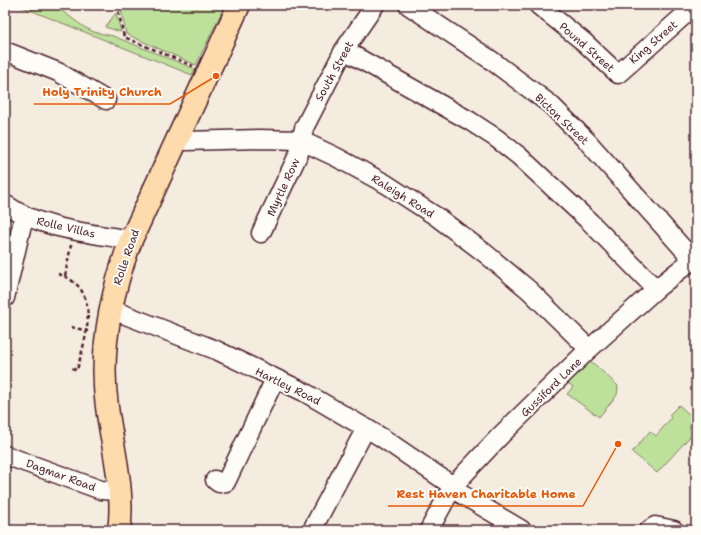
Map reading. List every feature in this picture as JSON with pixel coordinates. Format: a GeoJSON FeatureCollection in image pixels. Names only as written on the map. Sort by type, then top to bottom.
{"type":"FeatureCollection","features":[{"type":"Feature","properties":{"kind":"main road","name":"Rolle Road"},"geometry":{"type":"LineString","coordinates":[[120,529],[118,491],[106,398],[106,337],[110,309],[118,274],[131,240],[176,140],[240,5]]}},
{"type":"Feature","properties":{"kind":"street","name":"South Street"},"geometry":{"type":"LineString","coordinates":[[300,140],[304,128],[344,50],[375,5]]}},
{"type":"Feature","properties":{"kind":"street","name":"Bicton Street"},"geometry":{"type":"LineString","coordinates":[[408,5],[491,60],[551,106],[587,141],[694,262]]}},
{"type":"Feature","properties":{"kind":"street","name":"Pound Street"},"geometry":{"type":"LineString","coordinates":[[538,5],[584,42],[618,74]]}},
{"type":"Feature","properties":{"kind":"street","name":"King Street"},"geometry":{"type":"LineString","coordinates":[[618,74],[690,13]]}},
{"type":"Feature","properties":{"kind":"street"},"geometry":{"type":"LineString","coordinates":[[344,50],[470,122],[520,156],[590,222],[656,289]]}},
{"type":"Feature","properties":{"kind":"street"},"geometry":{"type":"LineString","coordinates":[[5,51],[58,72],[106,100]]}},
{"type":"Feature","properties":{"kind":"street","name":"Raleigh Road"},"geometry":{"type":"LineString","coordinates":[[176,140],[185,142],[259,139],[300,140],[386,184],[437,217],[486,254],[528,290],[590,349]]}},
{"type":"Feature","properties":{"kind":"street","name":"Myrtle Row"},"geometry":{"type":"LineString","coordinates":[[262,233],[299,153],[300,140]]}},
{"type":"Feature","properties":{"kind":"street","name":"Rolle Villas"},"geometry":{"type":"LineString","coordinates":[[5,204],[24,216],[74,230],[131,240]]}},
{"type":"Feature","properties":{"kind":"street"},"geometry":{"type":"LineString","coordinates":[[5,298],[24,216]]}},
{"type":"Feature","properties":{"kind":"street","name":"Gussiford Lane"},"geometry":{"type":"LineString","coordinates":[[429,530],[452,487],[500,436],[590,349],[656,289],[694,262]]}},
{"type":"Feature","properties":{"kind":"street","name":"Hartley Road"},"geometry":{"type":"LineString","coordinates":[[110,309],[216,350],[304,392],[366,428],[452,487],[522,530]]}},
{"type":"Feature","properties":{"kind":"street"},"geometry":{"type":"LineString","coordinates":[[215,480],[219,483],[226,482],[275,379]]}},
{"type":"Feature","properties":{"kind":"street"},"geometry":{"type":"LineString","coordinates":[[314,526],[366,428]]}},
{"type":"Feature","properties":{"kind":"street","name":"Dagmar Road"},"geometry":{"type":"LineString","coordinates":[[5,455],[102,490],[118,491]]}},
{"type":"Feature","properties":{"kind":"street"},"geometry":{"type":"LineString","coordinates":[[648,530],[655,526],[674,530]]}},
{"type":"Feature","properties":{"kind":"path"},"geometry":{"type":"LineString","coordinates":[[117,5],[124,37],[208,73]]}},
{"type":"Feature","properties":{"kind":"path"},"geometry":{"type":"LineString","coordinates":[[65,276],[74,230]]}},
{"type":"Feature","properties":{"kind":"path"},"geometry":{"type":"LineString","coordinates":[[58,274],[65,276],[83,293],[88,304],[87,331],[84,344],[77,370],[72,368]]}},
{"type":"Feature","properties":{"kind":"green space"},"geometry":{"type":"Polygon","coordinates":[[[17,5],[54,5],[84,27],[94,32],[113,36],[195,69],[192,75],[17,5]]]}},
{"type":"Feature","properties":{"kind":"green space"},"geometry":{"type":"Polygon","coordinates":[[[120,5],[225,5],[196,65],[126,34],[120,5]]]}},
{"type":"Feature","properties":{"kind":"green space"},"geometry":{"type":"Polygon","coordinates":[[[116,13],[121,32],[105,27],[116,13]]]}},
{"type":"Feature","properties":{"kind":"green space"},"geometry":{"type":"Polygon","coordinates":[[[589,362],[593,363],[618,386],[617,395],[599,417],[567,394],[573,387],[568,383],[589,362]]]}},
{"type":"Feature","properties":{"kind":"green space"},"geometry":{"type":"Polygon","coordinates":[[[679,405],[695,420],[689,427],[695,431],[657,473],[632,452],[650,431],[656,436],[671,418],[669,415],[679,405]]]}},
{"type":"Feature","properties":{"kind":"place","name":"Holy Trinity Church"},"geometry":{"type":"Point","coordinates":[216,76]}},
{"type":"Feature","properties":{"kind":"place","name":"Rest Haven Charitable Home"},"geometry":{"type":"Point","coordinates":[618,444]}}]}
